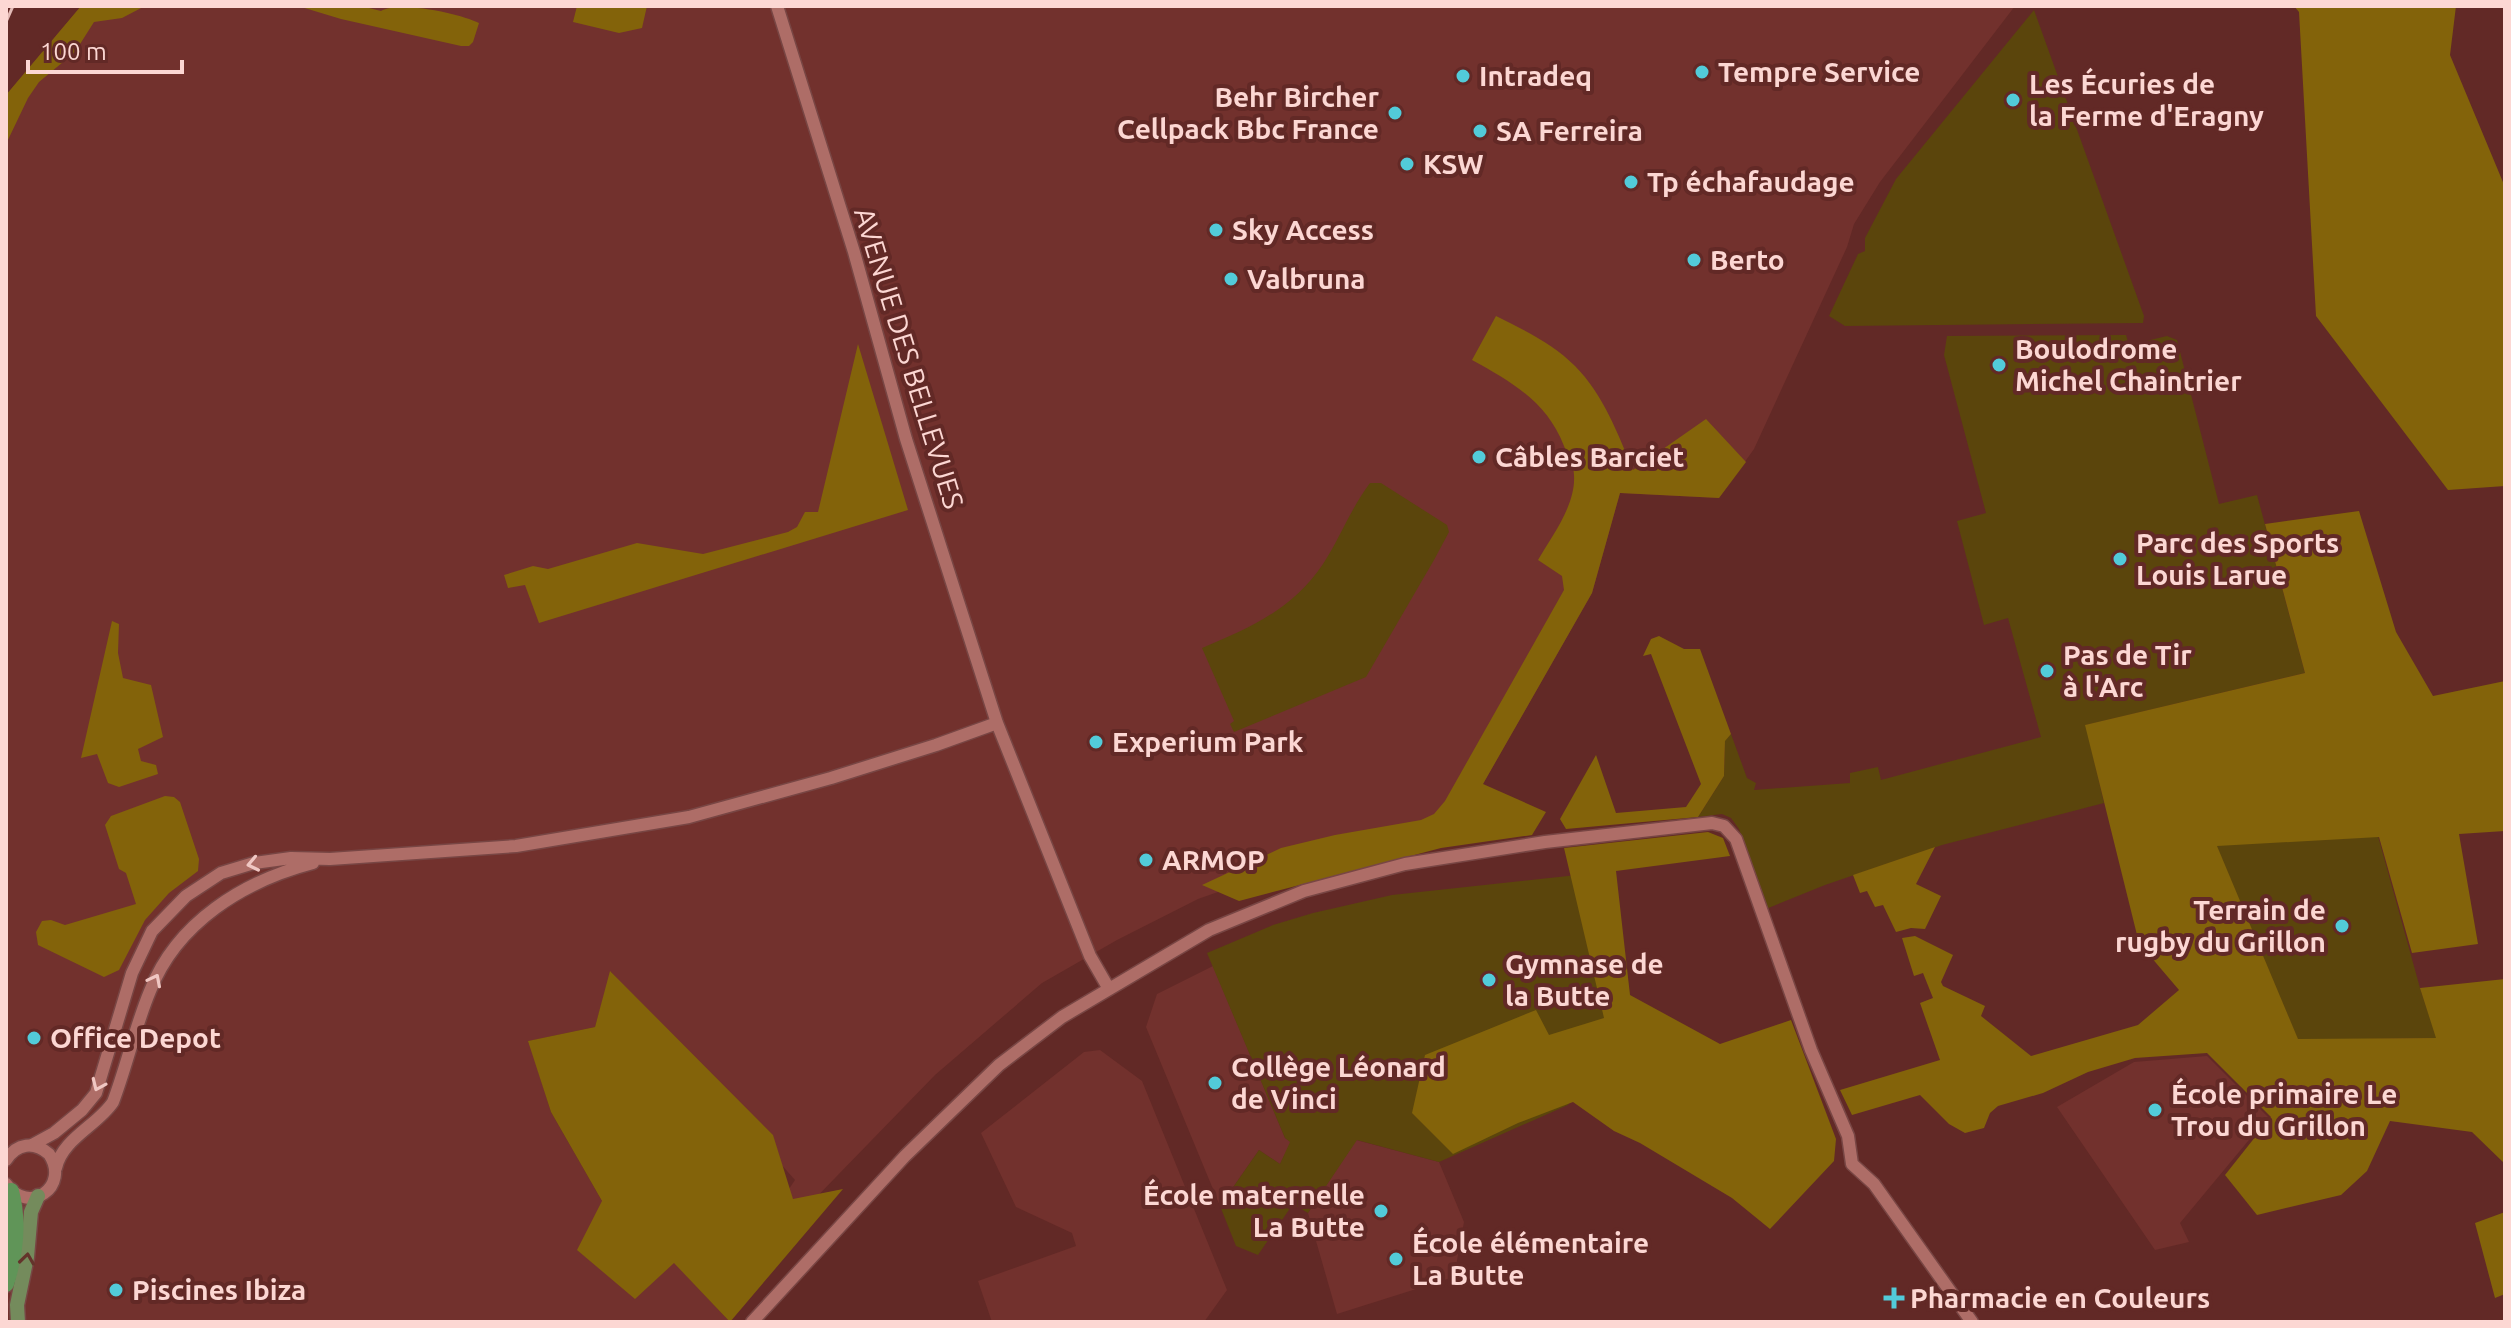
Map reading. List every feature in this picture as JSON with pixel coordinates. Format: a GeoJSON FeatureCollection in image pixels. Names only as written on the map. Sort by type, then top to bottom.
{"type":"FeatureCollection","features":[{"type":"Feature","properties":{"kind":"highway"},"geometry":{"type":"LineString","coordinates":[[6,1284],[15,1244],[14,1203],[9,1187]]}},
{"type":"Feature","properties":{"kind":"main road"},"geometry":{"type":"LineString","coordinates":[[18,1322],[17,1305],[27,1257],[31,1212],[38,1196]]}},
{"type":"Feature","properties":{"kind":"street","name":"AVENUE DES BELLEVUES"},"geometry":{"type":"LineString","coordinates":[[777,6],[854,252],[906,439],[997,723],[1088,951],[1109,989]]}},
{"type":"Feature","properties":{"kind":"street"},"geometry":{"type":"LineString","coordinates":[[7,1158],[19,1147],[48,1138],[82,1110],[96,1093],[132,973],[152,931],[186,896],[221,873],[271,860],[516,846],[689,817],[846,774],[997,723]]}},
{"type":"Feature","properties":{"kind":"street"},"geometry":{"type":"LineString","coordinates":[[752,1322],[956,1104],[999,1065],[1043,1030],[1209,930],[1304,891],[1373,871],[1488,850],[1712,823],[1724,826],[1736,839],[1811,1050],[1848,1136],[1852,1164],[1874,1184],[1972,1322]]}},
{"type":"Feature","properties":{"kind":"street"},"geometry":{"type":"LineString","coordinates":[[9,1187],[24,1197],[38,1196],[52,1185],[65,1149],[103,1116],[113,1102],[149,991],[166,961],[198,923],[233,895],[274,875],[330,859]]}},
{"type":"Feature","properties":{"kind":"street"},"geometry":{"type":"LineString","coordinates":[[221,873],[233,895]]}},
{"type":"Feature","properties":{"kind":"street"},"geometry":{"type":"LineString","coordinates":[[32,1145],[47,1152],[56,1168]]}},
{"type":"Feature","properties":{"kind":"shaded area"},"geometry":{"type":"Polygon","coordinates":[[[81,6],[2015,6],[1880,182],[1854,224],[1847,247],[1754,449],[1719,498],[1620,493],[1592,593],[1448,845],[1252,880],[1198,899],[1117,940],[1042,983],[935,1075],[802,1212],[783,1198],[795,1180],[611,972],[595,1027],[529,1041],[551,1112],[602,1201],[674,1262],[730,1322],[13,1322],[6,1319],[6,95],[81,6]]]}},
{"type":"Feature","properties":{"kind":"shaded area"},"geometry":{"type":"Polygon","coordinates":[[[81,6],[145,6],[122,18],[94,22],[75,52],[39,82],[6,144],[6,95],[81,6]]]}},
{"type":"Feature","properties":{"kind":"shaded area"},"geometry":{"type":"Polygon","coordinates":[[[298,6],[361,6],[381,11],[415,8],[445,12],[479,23],[473,42],[469,46],[461,46],[298,6]]]}},
{"type":"Feature","properties":{"kind":"shaded area"},"geometry":{"type":"Polygon","coordinates":[[[577,6],[647,6],[642,28],[619,33],[573,22],[577,6]]]}},
{"type":"Feature","properties":{"kind":"shaded area"},"geometry":{"type":"Polygon","coordinates":[[[2294,6],[2456,6],[2450,55],[2505,187],[2505,486],[2448,490],[2316,316],[2299,12],[2294,6]]]}},
{"type":"Feature","properties":{"kind":"shaded area","name":"Les Écuries de la Ferme d'Eragny"},"geometry":{"type":"Polygon","coordinates":[[[2034,10],[2144,316],[2143,323],[1845,326],[1829,316],[1858,254],[1865,251],[1865,238],[1896,179],[2034,10]]]}},
{"type":"Feature","properties":{"kind":"shaded area"},"geometry":{"type":"Polygon","coordinates":[[[1496,316],[1548,344],[1585,377],[1609,415],[1633,470],[1706,419],[1746,462],[1719,498],[1620,493],[1592,593],[1483,784],[1546,812],[1532,835],[1441,848],[1239,901],[1202,885],[1281,848],[1421,820],[1434,814],[1445,801],[1564,590],[1562,576],[1538,560],[1567,509],[1574,486],[1573,468],[1557,431],[1538,405],[1514,385],[1472,360],[1496,316]]]}},
{"type":"Feature","properties":{"kind":"shaded area","name":"Parc des Sports Louis Larue"},"geometry":{"type":"Polygon","coordinates":[[[2126,335],[2129,345],[2167,336],[2177,340],[2219,504],[2257,495],[2305,673],[2086,725],[2104,803],[1942,845],[1766,909],[1739,829],[1731,818],[1722,814],[1698,817],[1724,776],[1725,740],[1731,734],[1747,778],[1756,783],[1754,790],[1850,783],[1850,773],[1878,767],[1881,780],[2041,737],[2008,618],[1984,625],[1957,521],[1986,513],[1944,355],[1947,336],[2126,335]]]}},
{"type":"Feature","properties":{"kind":"shaded area"},"geometry":{"type":"Polygon","coordinates":[[[858,344],[908,510],[539,623],[525,585],[508,588],[504,575],[533,566],[548,569],[637,543],[703,554],[797,527],[805,512],[818,512],[858,344]]]}},
{"type":"Feature","properties":{"kind":"shaded area"},"geometry":{"type":"Polygon","coordinates":[[[1370,483],[1381,483],[1447,525],[1449,532],[1434,560],[1366,677],[1234,732],[1230,724],[1234,721],[1202,648],[1269,615],[1298,593],[1323,564],[1370,483]]]}},
{"type":"Feature","properties":{"kind":"shaded area"},"geometry":{"type":"Polygon","coordinates":[[[2359,511],[2396,632],[2433,696],[2505,681],[2505,831],[2459,834],[2478,944],[2412,953],[2379,837],[2217,846],[2298,1039],[2436,1038],[2420,988],[2505,979],[2505,1164],[2472,1132],[2390,1121],[2367,1171],[2341,1195],[2257,1215],[2225,1175],[2271,1117],[2207,1053],[2135,1058],[2088,1072],[2043,1093],[1998,1106],[1990,1113],[1984,1128],[1965,1133],[1949,1124],[1920,1095],[1852,1115],[1840,1090],[1940,1060],[1920,1003],[1933,998],[1923,973],[1914,976],[1902,938],[1915,936],[1953,955],[1941,982],[1943,986],[1985,1006],[1981,1016],[2031,1056],[2138,1025],[2179,990],[2139,943],[2085,725],[2305,673],[2265,524],[2359,511]]]}},
{"type":"Feature","properties":{"kind":"shaded area"},"geometry":{"type":"Polygon","coordinates":[[[112,621],[119,624],[118,653],[123,678],[151,685],[163,737],[138,749],[141,761],[156,765],[158,774],[119,787],[108,783],[97,754],[81,758],[112,621]]]}},
{"type":"Feature","properties":{"kind":"shaded area"},"geometry":{"type":"Polygon","coordinates":[[[1659,636],[1684,649],[1700,649],[1731,734],[1725,741],[1724,776],[1698,817],[1566,829],[1560,819],[1596,755],[1616,813],[1686,807],[1701,784],[1651,654],[1643,656],[1651,639],[1659,636]]]}},
{"type":"Feature","properties":{"kind":"shaded area"},"geometry":{"type":"Polygon","coordinates":[[[165,796],[174,797],[180,802],[199,859],[198,871],[169,893],[145,920],[119,970],[104,977],[38,945],[36,932],[42,921],[51,920],[65,925],[136,904],[126,873],[119,869],[105,825],[111,816],[165,796]]]}},
{"type":"Feature","properties":{"kind":"shaded area"},"geometry":{"type":"Polygon","coordinates":[[[1708,832],[1723,838],[1730,856],[1616,871],[1630,995],[1720,1044],[1791,1020],[1836,1139],[1834,1161],[1770,1229],[1732,1198],[1640,1143],[1614,1131],[1573,1102],[1518,1123],[1453,1154],[1412,1113],[1425,1055],[1536,1010],[1549,1035],[1604,1018],[1564,848],[1708,832]]]}},
{"type":"Feature","properties":{"kind":"shaded area"},"geometry":{"type":"Polygon","coordinates":[[[2378,836],[2437,1038],[2298,1040],[2216,845],[2378,836]]]}},
{"type":"Feature","properties":{"kind":"shaded area"},"geometry":{"type":"Polygon","coordinates":[[[1935,847],[1916,884],[1941,896],[1925,929],[1911,928],[1896,932],[1883,905],[1875,907],[1867,891],[1860,893],[1853,875],[1935,847]]]}},
{"type":"Feature","properties":{"kind":"shaded area"},"geometry":{"type":"Polygon","coordinates":[[[1614,871],[1630,996],[1568,1105],[1439,1162],[1357,1140],[1308,1213],[1293,1204],[1258,1255],[1236,1246],[1220,1206],[1259,1150],[1280,1164],[1290,1142],[1285,1138],[1207,953],[1273,925],[1392,895],[1614,871]]]}},
{"type":"Feature","properties":{"kind":"shaded area","name":"Collège Léonard de Vinci"},"geometry":{"type":"Polygon","coordinates":[[[1213,966],[1285,1138],[1291,1142],[1280,1164],[1259,1150],[1220,1206],[1146,1027],[1157,994],[1213,966]]]}},
{"type":"Feature","properties":{"kind":"shaded area"},"geometry":{"type":"Polygon","coordinates":[[[610,971],[773,1135],[793,1199],[843,1189],[730,1322],[674,1263],[635,1299],[577,1250],[602,1201],[551,1112],[528,1041],[595,1027],[610,971]]]}},
{"type":"Feature","properties":{"kind":"shaded area"},"geometry":{"type":"Polygon","coordinates":[[[1100,1050],[1142,1081],[1227,1290],[1204,1322],[992,1322],[978,1281],[1076,1246],[1072,1233],[1016,1207],[981,1133],[1084,1052],[1100,1050]]]}},
{"type":"Feature","properties":{"kind":"shaded area"},"geometry":{"type":"Polygon","coordinates":[[[2207,1056],[2268,1117],[2180,1223],[2189,1242],[2155,1250],[2057,1107],[2134,1062],[2207,1056]]]}},
{"type":"Feature","properties":{"kind":"shaded area"},"geometry":{"type":"Polygon","coordinates":[[[1356,1140],[1439,1162],[1464,1222],[1454,1277],[1337,1314],[1308,1213],[1356,1140]]]}},
{"type":"Feature","properties":{"kind":"shaded area"},"geometry":{"type":"Polygon","coordinates":[[[2505,1212],[2505,1294],[2495,1298],[2475,1223],[2505,1212]]]}},
{"type":"Feature","properties":{"kind":"railway"},"geometry":{"type":"LineString","coordinates":[[6,22],[13,6]]}},
{"type":"Feature","properties":{"kind":"place","name":"Tempre Service"},"geometry":{"type":"Point","coordinates":[1702,72]}},
{"type":"Feature","properties":{"kind":"place","name":"Intradeq"},"geometry":{"type":"Point","coordinates":[1463,76]}},
{"type":"Feature","properties":{"kind":"place","name":"Les Écuries de la Ferme d'Eragny"},"geometry":{"type":"Point","coordinates":[2013,100]}},
{"type":"Feature","properties":{"kind":"place","name":"Behr Bircher Cellpack Bbc France"},"geometry":{"type":"Point","coordinates":[1395,113]}},
{"type":"Feature","properties":{"kind":"place","name":"SA Ferreira"},"geometry":{"type":"Point","coordinates":[1480,131]}},
{"type":"Feature","properties":{"kind":"place","name":"KSW"},"geometry":{"type":"Point","coordinates":[1407,164]}},
{"type":"Feature","properties":{"kind":"place","name":"Tp échafaudage"},"geometry":{"type":"Point","coordinates":[1631,182]}},
{"type":"Feature","properties":{"kind":"place","name":"Sky Access"},"geometry":{"type":"Point","coordinates":[1216,230]}},
{"type":"Feature","properties":{"kind":"place","name":"Berto"},"geometry":{"type":"Point","coordinates":[1694,260]}},
{"type":"Feature","properties":{"kind":"place","name":"Valbruna"},"geometry":{"type":"Point","coordinates":[1231,279]}},
{"type":"Feature","properties":{"kind":"place","name":"Boulodrome Michel Chaintrier"},"geometry":{"type":"Point","coordinates":[1999,365]}},
{"type":"Feature","properties":{"kind":"place","name":"Câbles Barciet"},"geometry":{"type":"Point","coordinates":[1479,457]}},
{"type":"Feature","properties":{"kind":"place","name":"Parc des Sports Louis Larue"},"geometry":{"type":"Point","coordinates":[2120,559]}},
{"type":"Feature","properties":{"kind":"place","name":"Pas de Tir à l'Arc"},"geometry":{"type":"Point","coordinates":[2047,671]}},
{"type":"Feature","properties":{"kind":"place","name":"Experium Park"},"geometry":{"type":"Point","coordinates":[1096,742]}},
{"type":"Feature","properties":{"kind":"place","name":"ARMOP"},"geometry":{"type":"Point","coordinates":[1146,860]}},
{"type":"Feature","properties":{"kind":"place","name":"Terrain de rugby du Grillon"},"geometry":{"type":"Point","coordinates":[2342,926]}},
{"type":"Feature","properties":{"kind":"place","name":"Gymnase de la Butte"},"geometry":{"type":"Point","coordinates":[1489,980]}},
{"type":"Feature","properties":{"kind":"place","name":"Office Depot"},"geometry":{"type":"Point","coordinates":[34,1038]}},
{"type":"Feature","properties":{"kind":"place","name":"Collège Léonard de Vinci"},"geometry":{"type":"Point","coordinates":[1215,1083]}},
{"type":"Feature","properties":{"kind":"place","name":"École primaire Le Trou du Grillon"},"geometry":{"type":"Point","coordinates":[2155,1110]}},
{"type":"Feature","properties":{"kind":"place","name":"École maternelle La Butte"},"geometry":{"type":"Point","coordinates":[1381,1211]}},
{"type":"Feature","properties":{"kind":"place","name":"École élémentaire La Butte"},"geometry":{"type":"Point","coordinates":[1396,1259]}},
{"type":"Feature","properties":{"kind":"place","name":"Piscines Ibiza"},"geometry":{"type":"Point","coordinates":[116,1290]}},
{"type":"Feature","properties":{"kind":"place","name":"Pharmacie en Couleurs"},"geometry":{"type":"Point","coordinates":[1894,1298]}}]}
